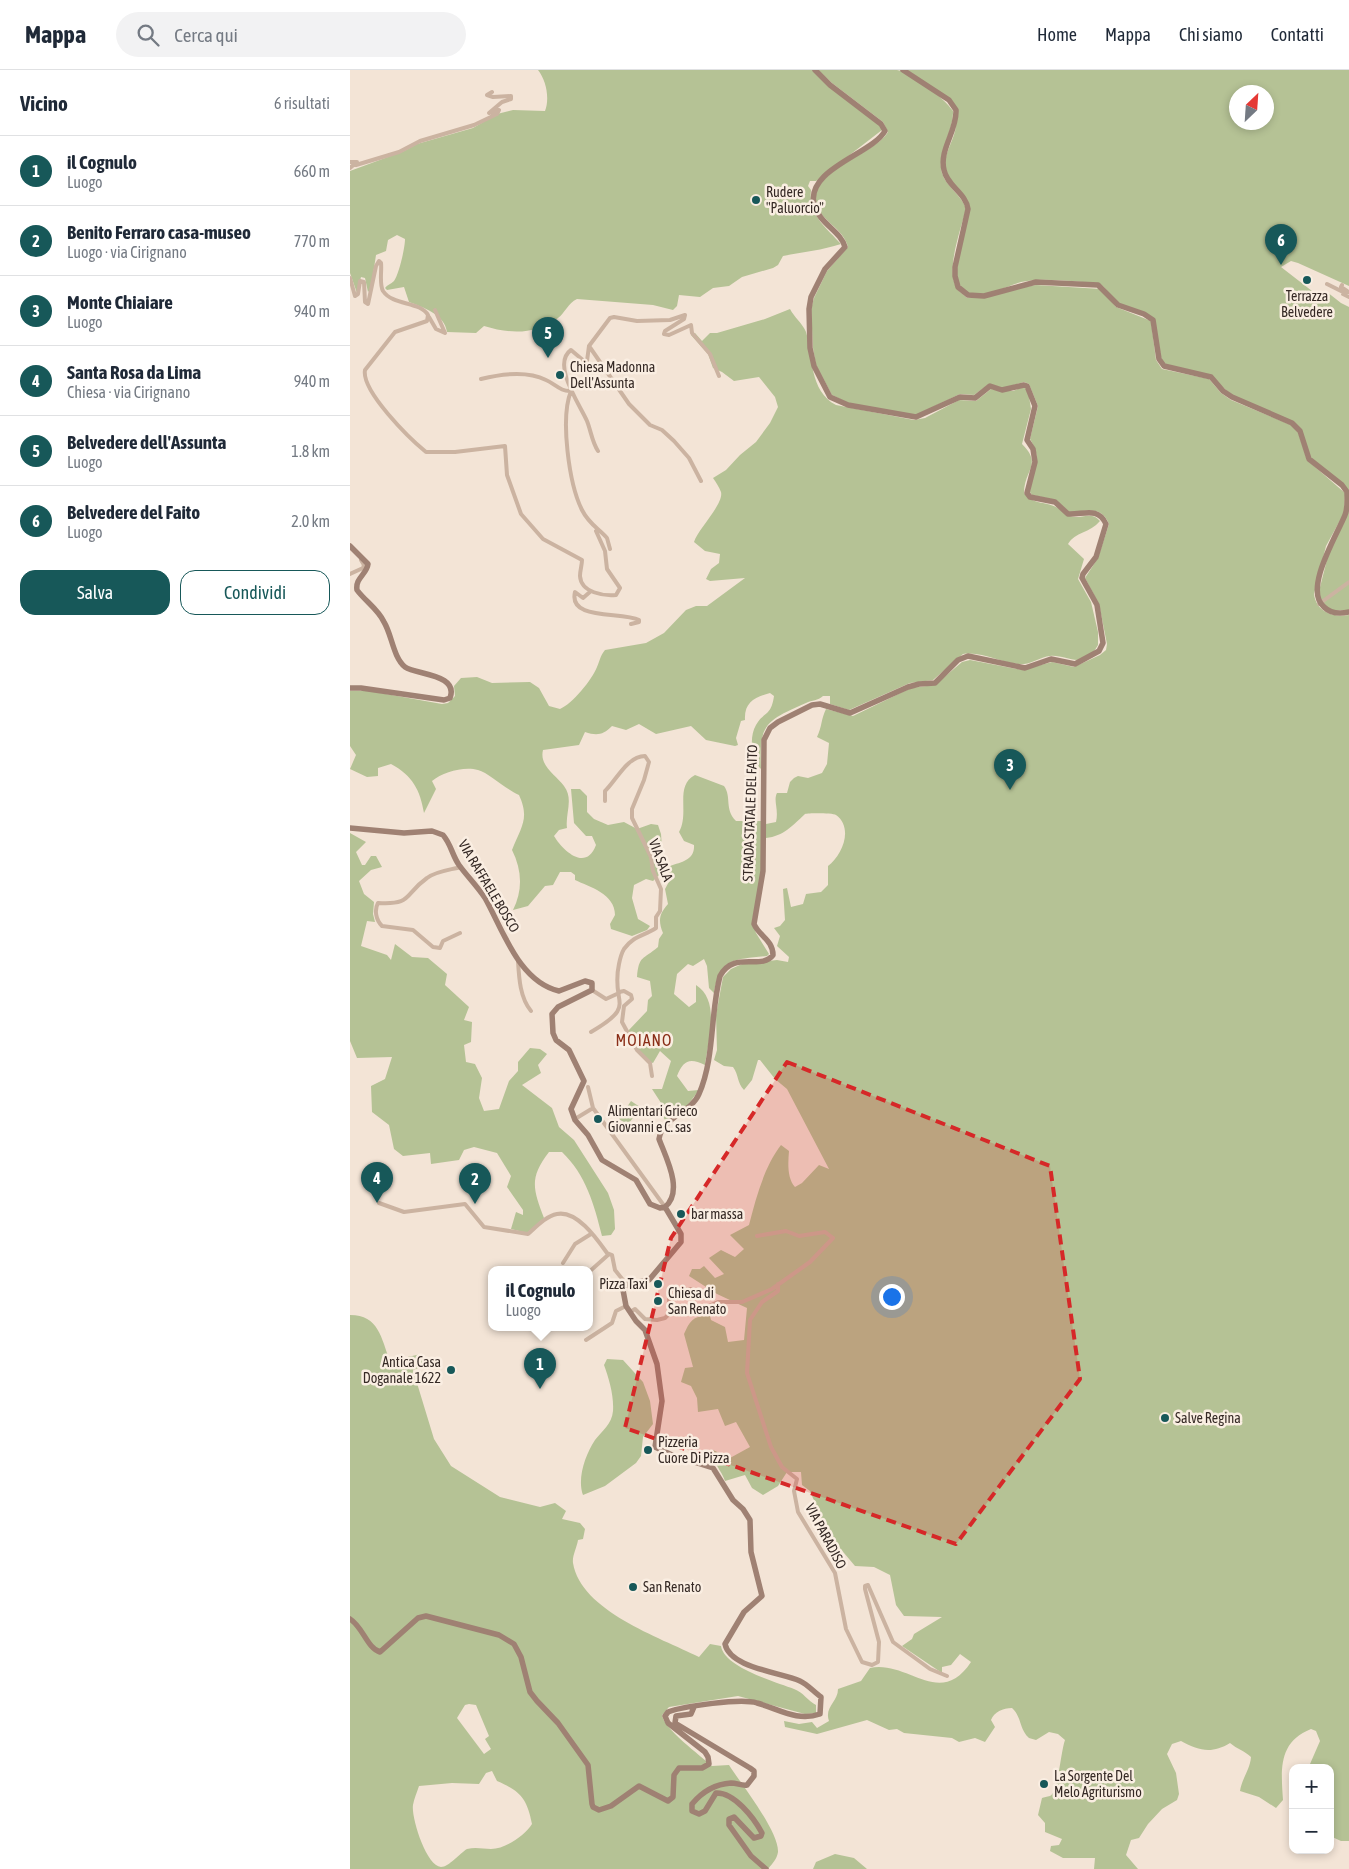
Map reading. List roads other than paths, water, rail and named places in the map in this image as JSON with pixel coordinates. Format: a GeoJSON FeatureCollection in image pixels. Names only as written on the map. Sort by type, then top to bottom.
{"type":"FeatureCollection","features":[{"type":"Feature","properties":{"kind":"street","name":"STRADA STATALE DEL FAITO"},"geometry":{"type":"LineString","coordinates":[[665,1207],[672,1199],[674,1188],[659,1139],[660,1133],[668,1123],[694,1103],[703,1083],[720,976],[728,965],[741,961],[765,960],[773,955],[773,948],[770,942],[754,924],[764,871],[764,740],[770,728],[812,705],[820,704],[850,713],[913,686],[935,683],[958,660],[968,656],[1025,668],[1051,659],[1075,664],[1099,651],[1104,643],[1097,605],[1082,578],[1096,557],[1106,524],[1094,512],[1068,514],[1055,502],[1030,497],[1027,492],[1035,462],[1033,449],[1027,440],[1035,410],[1028,386],[1024,384],[1002,390],[990,386],[975,398],[960,397],[916,417],[848,405],[836,401],[825,390],[814,366],[810,348],[809,303],[825,270],[845,247],[843,241],[817,213],[813,193],[819,181],[855,153],[879,138],[885,131],[881,124],[830,85],[815,70]]}},
{"type":"Feature","properties":{"kind":"street"},"geometry":{"type":"LineString","coordinates":[[903,70],[949,100],[956,110],[952,134],[943,163],[944,172],[950,184],[967,202],[968,209],[955,267],[958,288],[968,295],[984,296],[1036,282],[1065,285],[1093,284],[1102,287],[1118,305],[1144,314],[1153,320],[1159,359],[1164,366],[1211,377],[1223,391],[1232,397],[1292,423],[1300,431],[1309,459],[1346,488],[1346,513],[1328,547],[1316,595],[1320,604],[1334,613],[1349,612]]}},
{"type":"Feature","properties":{"kind":"street"},"geometry":{"type":"LineString","coordinates":[[350,168],[356,164],[399,152],[420,141],[474,125],[497,114],[499,110],[489,113],[502,102],[509,101],[511,96],[487,95],[492,92]]}},
{"type":"Feature","properties":{"kind":"street"},"geometry":{"type":"LineString","coordinates":[[350,162],[356,162],[356,164]]}},
{"type":"Feature","properties":{"kind":"street"},"geometry":{"type":"LineString","coordinates":[[350,278],[355,296],[358,294],[360,281],[364,282],[365,302],[368,304],[376,266],[379,261],[381,263],[384,292],[397,302],[422,309],[428,314],[436,329],[444,333],[445,329],[435,310]]}},
{"type":"Feature","properties":{"kind":"street"},"geometry":{"type":"LineString","coordinates":[[1327,284],[1346,292]]}},
{"type":"Feature","properties":{"kind":"street"},"geometry":{"type":"LineString","coordinates":[[1342,284],[1346,292],[1344,295],[1349,297]]}},
{"type":"Feature","properties":{"kind":"street"},"geometry":{"type":"LineString","coordinates":[[428,314],[424,322],[394,332],[369,362],[364,373],[371,392],[402,430],[426,452],[455,452],[505,446],[507,475],[521,514],[543,539],[582,560],[582,582],[591,591],[610,596],[616,595],[620,591],[610,576],[605,551],[596,531],[578,502],[572,475],[567,422],[571,391]]}},
{"type":"Feature","properties":{"kind":"street"},"geometry":{"type":"LineString","coordinates":[[598,451],[586,419],[571,391],[565,372],[568,352],[572,350],[584,361],[588,362],[590,346],[613,317],[637,321],[670,320],[684,315],[684,319],[665,331],[664,334],[669,335],[691,324],[692,333],[710,354],[719,376]]}},
{"type":"Feature","properties":{"kind":"street"},"geometry":{"type":"LineString","coordinates":[[590,346],[629,404],[650,425],[662,430],[674,441],[689,458],[701,481]]}},
{"type":"Feature","properties":{"kind":"street"},"geometry":{"type":"LineString","coordinates":[[481,379],[502,374],[532,376],[547,380],[565,391],[571,391]]}},
{"type":"Feature","properties":{"kind":"street"},"geometry":{"type":"LineString","coordinates":[[596,531],[607,538],[610,549]]}},
{"type":"Feature","properties":{"kind":"street"},"geometry":{"type":"LineString","coordinates":[[350,546],[368,564],[367,570],[357,580],[357,590],[379,612],[402,664],[418,673],[438,676],[451,690],[452,694],[447,700],[440,700],[350,688]]}},
{"type":"Feature","properties":{"kind":"street"},"geometry":{"type":"LineString","coordinates":[[350,550],[364,564],[363,568],[350,574]]}},
{"type":"Feature","properties":{"kind":"street"},"geometry":{"type":"LineString","coordinates":[[1320,604],[1349,582]]}},
{"type":"Feature","properties":{"kind":"street"},"geometry":{"type":"LineString","coordinates":[[591,591],[583,598],[575,592],[575,604],[578,608],[594,614],[615,614],[639,620],[639,622],[631,624]]}},
{"type":"Feature","properties":{"kind":"street","name":"VIA SALA"},"geometry":{"type":"LineString","coordinates":[[605,801],[604,791],[617,776],[634,759],[645,756],[649,762],[632,809],[632,818],[651,857],[653,871],[661,889],[660,911],[656,917],[656,928],[637,936],[624,949],[617,972],[619,993]]}},
{"type":"Feature","properties":{"kind":"street","name":"VIA RAFFAELE BOSCO"},"geometry":{"type":"LineString","coordinates":[[350,828],[404,833],[432,831],[440,833],[448,842],[461,867],[484,897],[518,959],[538,981],[554,990],[563,990],[585,981],[592,983],[592,990]]}},
{"type":"Feature","properties":{"kind":"street"},"geometry":{"type":"LineString","coordinates":[[460,933],[443,942],[440,948],[435,948],[413,930],[382,926],[377,921],[376,912],[378,903],[390,905],[400,902],[428,877],[461,867]]}},
{"type":"Feature","properties":{"kind":"street"},"geometry":{"type":"LineString","coordinates":[[518,959],[519,979],[526,1005],[531,1011]]}},
{"type":"Feature","properties":{"kind":"street"},"geometry":{"type":"LineString","coordinates":[[652,1076],[650,1063],[637,1050],[622,1022],[624,1006],[632,999],[628,992],[619,993],[606,999],[592,990],[558,1007],[552,1014],[553,1034],[556,1040],[569,1050],[584,1081],[572,1109],[575,1119],[588,1135],[602,1160],[636,1180],[650,1204],[660,1208],[665,1207]]}},
{"type":"Feature","properties":{"kind":"street"},"geometry":{"type":"LineString","coordinates":[[591,1032],[608,1022],[618,1012],[621,1000],[619,993]]}},
{"type":"Feature","properties":{"kind":"street"},"geometry":{"type":"LineString","coordinates":[[588,1087],[593,1108],[665,1207],[681,1234],[681,1242],[649,1280],[624,1286]]}},
{"type":"Feature","properties":{"kind":"street"},"geometry":{"type":"LineString","coordinates":[[575,1119],[593,1108]]}},
{"type":"Feature","properties":{"kind":"street"},"geometry":{"type":"LineString","coordinates":[[350,1619],[358,1626],[376,1650],[380,1652],[418,1618],[426,1616],[499,1635],[514,1644],[521,1657],[530,1692],[536,1701],[558,1723],[588,1765],[590,1797],[596,1809],[610,1806],[639,1786],[668,1801],[673,1797],[674,1775],[679,1768],[706,1767],[709,1761],[705,1752],[668,1723],[665,1718],[666,1713],[672,1710],[736,1700],[756,1702],[795,1716],[811,1718],[820,1714],[823,1700],[801,1681],[743,1662],[730,1655],[726,1649],[725,1644],[744,1612],[762,1596],[763,1592],[751,1552],[752,1526],[748,1515],[733,1500],[713,1468],[672,1455],[655,1447],[662,1401],[657,1364],[645,1330],[626,1306],[624,1286],[615,1270],[613,1257],[574,1217],[563,1213],[547,1218],[528,1234],[484,1227],[465,1204],[404,1212],[379,1203]]}},
{"type":"Feature","properties":{"kind":"street"},"geometry":{"type":"LineString","coordinates":[[670,1310],[686,1307],[702,1309],[718,1302],[742,1302],[778,1284],[810,1262],[833,1238],[825,1232],[799,1236],[786,1231],[757,1236]]}},
{"type":"Feature","properties":{"kind":"street"},"geometry":{"type":"LineString","coordinates":[[563,1263],[576,1244],[590,1234]]}},
{"type":"Feature","properties":{"kind":"street"},"geometry":{"type":"LineString","coordinates":[[593,1268],[608,1254]]}},
{"type":"Feature","properties":{"kind":"street","name":"VIA PARADISO"},"geometry":{"type":"LineString","coordinates":[[778,1284],[778,1291],[762,1302],[750,1320],[747,1373],[771,1447],[782,1467],[797,1479],[794,1491],[798,1512],[835,1573],[847,1633],[862,1662],[872,1665],[878,1662],[879,1642],[865,1589],[865,1586],[868,1585],[893,1642],[930,1669],[947,1676]]}},
{"type":"Feature","properties":{"kind":"street"},"geometry":{"type":"LineString","coordinates":[[629,1312],[635,1309],[645,1319],[657,1320],[665,1318],[670,1310],[669,1299],[672,1292],[691,1289]]}},
{"type":"Feature","properties":{"kind":"street"},"geometry":{"type":"LineString","coordinates":[[586,1340],[612,1323],[616,1311],[626,1306]]}},
{"type":"Feature","properties":{"kind":"street"},"geometry":{"type":"LineString","coordinates":[[694,1707],[691,1714],[676,1716],[675,1723],[750,1768],[754,1776],[747,1785],[734,1783],[712,1788],[696,1799],[692,1804],[692,1811],[699,1814],[705,1812],[716,1792],[723,1792],[735,1801],[762,1833],[761,1836],[754,1838],[734,1817],[729,1819],[729,1825],[751,1856],[766,1869]]}},
{"type":"Feature","properties":{"kind":"place","name":"Rudere \"Paluorcio\""},"geometry":{"type":"Point","coordinates":[756,200]}},
{"type":"Feature","properties":{"kind":"place","name":"Belvedere del Faito"},"geometry":{"type":"Point","coordinates":[1281,265]}},
{"type":"Feature","properties":{"kind":"place","name":"Terrazza Belvedere"},"geometry":{"type":"Point","coordinates":[1307,280]}},
{"type":"Feature","properties":{"kind":"place","name":"Belvedere dell'Assunta"},"geometry":{"type":"Point","coordinates":[548,358]}},
{"type":"Feature","properties":{"kind":"place","name":"Chiesa Madonna Dell'Assunta"},"geometry":{"type":"Point","coordinates":[560,375]}},
{"type":"Feature","properties":{"kind":"place","name":"Monte Chiaiare"},"geometry":{"type":"Point","coordinates":[1010,790]}},
{"type":"Feature","properties":{"kind":"place","name":"Alimentari Grieco Giovanni e C. sas"},"geometry":{"type":"Point","coordinates":[598,1119]}},
{"type":"Feature","properties":{"kind":"place","name":"Santa Rosa da Lima"},"geometry":{"type":"Point","coordinates":[377,1203]}},
{"type":"Feature","properties":{"kind":"place","name":"Benito Ferraro casa-museo"},"geometry":{"type":"Point","coordinates":[475,1204]}},
{"type":"Feature","properties":{"kind":"place","name":"bar massa"},"geometry":{"type":"Point","coordinates":[681,1214]}},
{"type":"Feature","properties":{"kind":"place","name":"Pizza Taxi"},"geometry":{"type":"Point","coordinates":[658,1284]}},
{"type":"Feature","properties":{"kind":"place","name":"Chiesa di San Renato"},"geometry":{"type":"Point","coordinates":[658,1301]}},
{"type":"Feature","properties":{"kind":"place","name":"Antica Casa Doganale 1622"},"geometry":{"type":"Point","coordinates":[451,1370]}},
{"type":"Feature","properties":{"kind":"place","name":"il Cognulo"},"geometry":{"type":"Point","coordinates":[540,1389]}},
{"type":"Feature","properties":{"kind":"place","name":"Salve Regina"},"geometry":{"type":"Point","coordinates":[1165,1418]}},
{"type":"Feature","properties":{"kind":"place","name":"Pizzeria Cuore Di Pizza"},"geometry":{"type":"Point","coordinates":[648,1450]}},
{"type":"Feature","properties":{"kind":"place","name":"San Renato"},"geometry":{"type":"Point","coordinates":[633,1587]}},
{"type":"Feature","properties":{"kind":"place","name":"La Sorgente Del Melo Agriturismo"},"geometry":{"type":"Point","coordinates":[1044,1784]}},
{"type":"Feature","properties":{"kind":"district","name":"MOIANO"},"geometry":{"type":"Point","coordinates":[644,1040]}}]}
